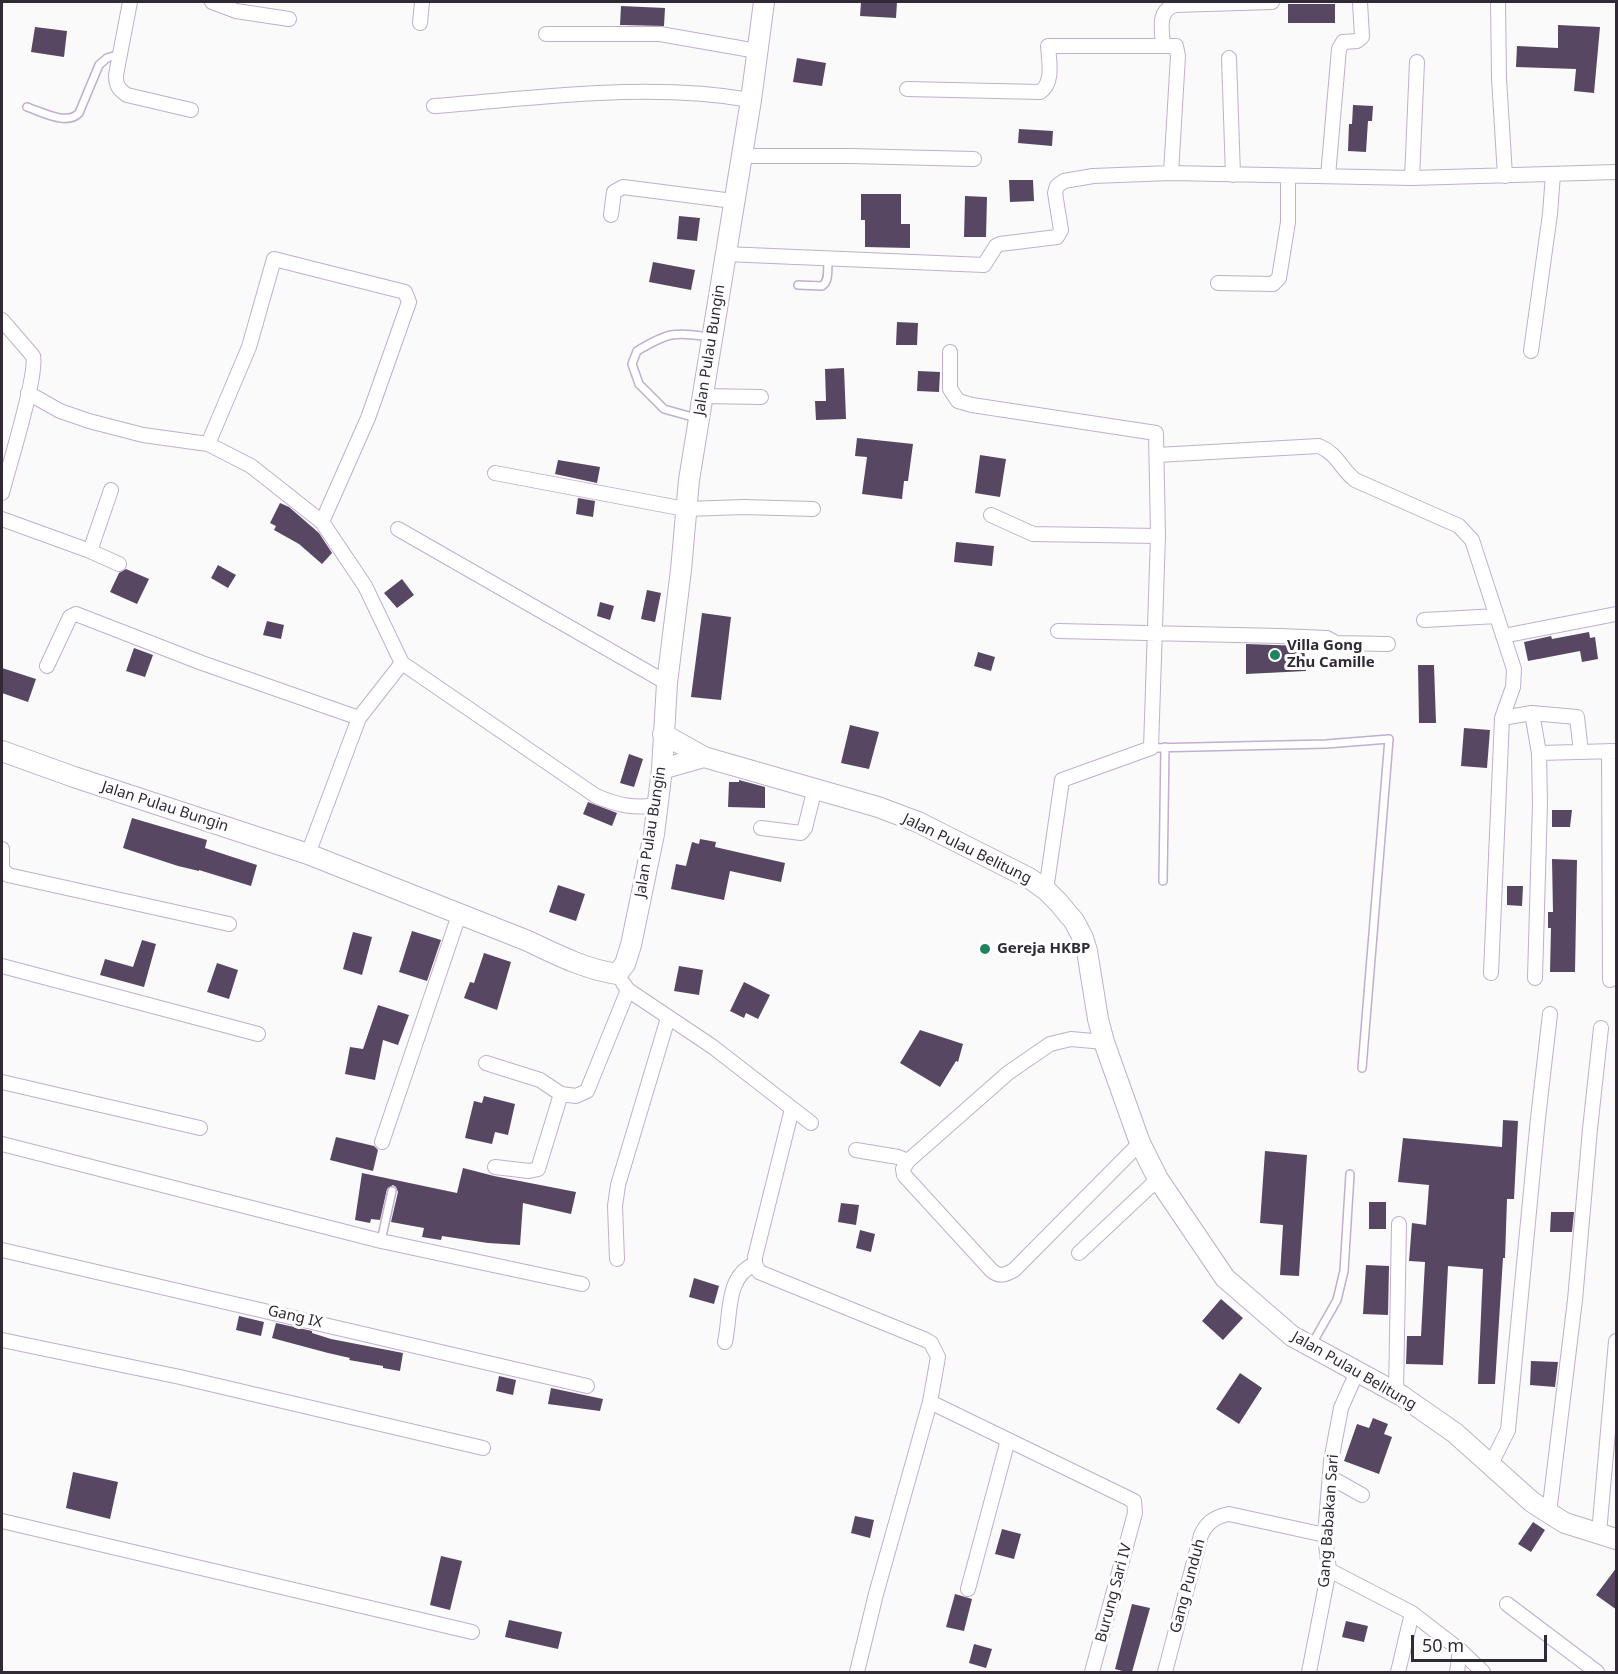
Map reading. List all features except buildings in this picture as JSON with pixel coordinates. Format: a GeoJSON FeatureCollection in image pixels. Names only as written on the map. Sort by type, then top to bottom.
{"type":"FeatureCollection","features":[{"type":"Feature","properties":{"kind":"street"},"geometry":{"type":"LineString","coordinates":[[130,2],[116,75],[119,90],[127,95],[191,110]]}},
{"type":"Feature","properties":{"kind":"street"},"geometry":{"type":"LineString","coordinates":[[212,2],[236,11],[289,19]]}},
{"type":"Feature","properties":{"kind":"street"},"geometry":{"type":"LineString","coordinates":[[420,23],[422,2]]}},
{"type":"Feature","properties":{"kind":"street","name":"Jalan Pulau Bungin"},"geometry":{"type":"LineString","coordinates":[[2,751],[308,854],[528,941],[622,982],[654,834],[662,769],[667,682],[681,570],[685,509],[765,2]]}},
{"type":"Feature","properties":{"kind":"street"},"geometry":{"type":"LineString","coordinates":[[1163,45],[1162,15],[1166,8],[1174,5],[1272,2]]}},
{"type":"Feature","properties":{"kind":"street"},"geometry":{"type":"LineString","coordinates":[[1328,176],[1339,49],[1343,42],[1357,41],[1362,37],[1360,2]]}},
{"type":"Feature","properties":{"kind":"street"},"geometry":{"type":"LineString","coordinates":[[1498,2],[1499,78],[1505,176]]}},
{"type":"Feature","properties":{"kind":"street"},"geometry":{"type":"LineString","coordinates":[[546,34],[660,34],[757,51]]}},
{"type":"Feature","properties":{"kind":"street"},"geometry":{"type":"LineString","coordinates":[[907,89],[1040,92],[1049,82],[1048,46],[1176,46],[1178,49],[1171,173]]}},
{"type":"Feature","properties":{"kind":"street"},"geometry":{"type":"LineString","coordinates":[[1229,58],[1233,176]]}},
{"type":"Feature","properties":{"kind":"street"},"geometry":{"type":"LineString","coordinates":[[1412,178],[1417,62]]}},
{"type":"Feature","properties":{"kind":"street"},"geometry":{"type":"LineString","coordinates":[[434,106],[638,92],[715,93],[751,100]]}},
{"type":"Feature","properties":{"kind":"street"},"geometry":{"type":"LineString","coordinates":[[742,156],[974,159]]}},
{"type":"Feature","properties":{"kind":"street"},"geometry":{"type":"LineString","coordinates":[[725,254],[984,265],[996,246],[1000,244],[1057,237],[1061,230],[1055,193],[1057,186],[1064,181],[1093,176],[1171,173],[1412,178],[1617,172]]}},
{"type":"Feature","properties":{"kind":"street"},"geometry":{"type":"LineString","coordinates":[[1531,351],[1550,214],[1553,174]]}},
{"type":"Feature","properties":{"kind":"street"},"geometry":{"type":"LineString","coordinates":[[1218,283],[1274,284],[1279,278],[1288,222],[1288,177]]}},
{"type":"Feature","properties":{"kind":"street"},"geometry":{"type":"LineString","coordinates":[[611,215],[614,192],[623,187],[734,201]]}},
{"type":"Feature","properties":{"kind":"street"},"geometry":{"type":"LineString","coordinates":[[208,444],[249,347],[274,259],[405,292],[409,302],[369,418],[322,522]]}},
{"type":"Feature","properties":{"kind":"street"},"geometry":{"type":"LineString","coordinates":[[2,320],[33,356],[34,361],[2,494]]}},
{"type":"Feature","properties":{"kind":"street"},"geometry":{"type":"LineString","coordinates":[[950,352],[950,389],[958,401],[1156,433],[1158,536],[1154,632],[1158,748],[1062,780],[1046,890]]}},
{"type":"Feature","properties":{"kind":"street"},"geometry":{"type":"LineString","coordinates":[[28,393],[60,411],[89,421],[143,435],[208,444],[250,466],[322,522],[366,586],[402,663],[596,796],[617,804],[657,809]]}},
{"type":"Feature","properties":{"kind":"street"},"geometry":{"type":"LineString","coordinates":[[702,396],[761,397]]}},
{"type":"Feature","properties":{"kind":"street"},"geometry":{"type":"LineString","coordinates":[[1157,455],[1319,446],[1334,454],[1355,480],[1460,526],[1472,540],[1514,669],[1514,680],[1502,718],[1491,973]]}},
{"type":"Feature","properties":{"kind":"street"},"geometry":{"type":"LineString","coordinates":[[495,473],[685,509],[744,507],[813,509]]}},
{"type":"Feature","properties":{"kind":"street"},"geometry":{"type":"LineString","coordinates":[[90,551],[111,490]]}},
{"type":"Feature","properties":{"kind":"street"},"geometry":{"type":"LineString","coordinates":[[991,515],[1033,534],[1158,536]]}},
{"type":"Feature","properties":{"kind":"street"},"geometry":{"type":"LineString","coordinates":[[2,519],[119,564]]}},
{"type":"Feature","properties":{"kind":"street"},"geometry":{"type":"LineString","coordinates":[[398,529],[667,682]]}},
{"type":"Feature","properties":{"kind":"street"},"geometry":{"type":"LineString","coordinates":[[47,666],[70,617],[76,614],[202,663],[359,718]]}},
{"type":"Feature","properties":{"kind":"street"},"geometry":{"type":"LineString","coordinates":[[1503,636],[1617,614]]}},
{"type":"Feature","properties":{"kind":"street"},"geometry":{"type":"LineString","coordinates":[[1424,620],[1497,616]]}},
{"type":"Feature","properties":{"kind":"street"},"geometry":{"type":"LineString","coordinates":[[1058,631],[1304,637],[1327,638],[1336,643],[1388,644]]}},
{"type":"Feature","properties":{"kind":"street"},"geometry":{"type":"LineString","coordinates":[[308,854],[359,718],[402,663]]}},
{"type":"Feature","properties":{"kind":"street"},"geometry":{"type":"LineString","coordinates":[[1502,718],[1532,713],[1577,717],[1581,752]]}},
{"type":"Feature","properties":{"kind":"street"},"geometry":{"type":"LineString","coordinates":[[1532,713],[1539,753],[1540,803],[1535,978]]}},
{"type":"Feature","properties":{"kind":"street","name":"Jalan Pulau Belitung"},"geometry":{"type":"LineString","coordinates":[[663,734],[704,757],[813,797],[878,807],[918,822],[1029,878],[1046,890],[1074,921],[1083,938],[1104,1042],[1140,1143],[1158,1179],[1225,1278],[1292,1336],[1354,1379],[1396,1393],[1455,1433],[1532,1502],[1565,1523],[1608,1536]]}},
{"type":"Feature","properties":{"kind":"street"},"geometry":{"type":"LineString","coordinates":[[1539,753],[1613,751],[1610,980]]}},
{"type":"Feature","properties":{"kind":"street"},"geometry":{"type":"LineString","coordinates":[[662,769],[704,757]]}},
{"type":"Feature","properties":{"kind":"street"},"geometry":{"type":"LineString","coordinates":[[760,828],[801,833],[805,828],[813,797]]}},
{"type":"Feature","properties":{"kind":"street"},"geometry":{"type":"LineString","coordinates":[[2,849],[2,869],[8,874],[229,924]]}},
{"type":"Feature","properties":{"kind":"street"},"geometry":{"type":"LineString","coordinates":[[382,1142],[459,915]]}},
{"type":"Feature","properties":{"kind":"street"},"geometry":{"type":"LineString","coordinates":[[2,966],[258,1034]]}},
{"type":"Feature","properties":{"kind":"street"},"geometry":{"type":"LineString","coordinates":[[486,1063],[540,1080],[561,1094],[576,1096],[587,1091],[622,982],[668,1018],[713,1047],[811,1123]]}},
{"type":"Feature","properties":{"kind":"street"},"geometry":{"type":"LineString","coordinates":[[1491,1464],[1508,1430],[1550,1014]]}},
{"type":"Feature","properties":{"kind":"street"},"geometry":{"type":"LineString","coordinates":[[617,1258],[615,1206],[618,1185],[668,1018]]}},
{"type":"Feature","properties":{"kind":"street"},"geometry":{"type":"LineString","coordinates":[[1549,1513],[1575,1300],[1601,1028]]}},
{"type":"Feature","properties":{"kind":"street"},"geometry":{"type":"LineString","coordinates":[[1104,1042],[1071,1039],[1050,1044],[1008,1073],[908,1161],[903,1169],[904,1175],[992,1271],[997,1275],[1003,1275],[1014,1270],[1140,1143]]}},
{"type":"Feature","properties":{"kind":"street"},"geometry":{"type":"LineString","coordinates":[[2,1082],[200,1128]]}},
{"type":"Feature","properties":{"kind":"street"},"geometry":{"type":"LineString","coordinates":[[495,1167],[530,1171],[538,1169],[561,1094]]}},
{"type":"Feature","properties":{"kind":"street"},"geometry":{"type":"LineString","coordinates":[[792,1109],[754,1264],[759,1272],[931,1343],[938,1357],[930,1402],[876,1594],[857,1672]]}},
{"type":"Feature","properties":{"kind":"street"},"geometry":{"type":"LineString","coordinates":[[2,1144],[381,1241],[582,1284]]}},
{"type":"Feature","properties":{"kind":"street"},"geometry":{"type":"LineString","coordinates":[[856,1150],[898,1157],[908,1161]]}},
{"type":"Feature","properties":{"kind":"street"},"geometry":{"type":"LineString","coordinates":[[1079,1253],[1158,1179]]}},
{"type":"Feature","properties":{"kind":"street"},"geometry":{"type":"LineString","coordinates":[[1396,1393],[1399,1224]]}},
{"type":"Feature","properties":{"kind":"street","name":"Gang IX"},"geometry":{"type":"LineString","coordinates":[[2,1250],[587,1386]]}},
{"type":"Feature","properties":{"kind":"street"},"geometry":{"type":"LineString","coordinates":[[725,1342],[734,1284],[746,1268],[754,1264]]}},
{"type":"Feature","properties":{"kind":"street"},"geometry":{"type":"LineString","coordinates":[[2,1340],[180,1377],[483,1448]]}},
{"type":"Feature","properties":{"kind":"street"},"geometry":{"type":"LineString","coordinates":[[1608,1536],[1617,1341]]}},
{"type":"Feature","properties":{"kind":"street","name":"Gang Babakan Sari"},"geometry":{"type":"LineString","coordinates":[[1309,1672],[1329,1570],[1325,1535],[1330,1477],[1341,1408],[1354,1379]]}},
{"type":"Feature","properties":{"kind":"street"},"geometry":{"type":"LineString","coordinates":[[930,1402],[1008,1440],[968,1589]]}},
{"type":"Feature","properties":{"kind":"street","name":"Burung Sari IV"},"geometry":{"type":"LineString","coordinates":[[1008,1440],[1134,1501],[1135,1513],[1092,1672]]}},
{"type":"Feature","properties":{"kind":"street"},"geometry":{"type":"LineString","coordinates":[[1330,1477],[1362,1495]]}},
{"type":"Feature","properties":{"kind":"street","name":"Gang Punduh"},"geometry":{"type":"LineString","coordinates":[[1165,1672],[1201,1536],[1211,1521],[1229,1514],[1325,1535]]}},
{"type":"Feature","properties":{"kind":"street"},"geometry":{"type":"LineString","coordinates":[[2,1521],[472,1632]]}},
{"type":"Feature","properties":{"kind":"street"},"geometry":{"type":"LineString","coordinates":[[1329,1570],[1412,1613],[1460,1650],[1483,1672]]}},
{"type":"Feature","properties":{"kind":"street"},"geometry":{"type":"LineString","coordinates":[[1507,1604],[1597,1672]]}},
{"type":"Feature","properties":{"kind":"street"},"geometry":{"type":"LineString","coordinates":[[1398,1672],[1412,1613]]}},
{"type":"Feature","properties":{"kind":"street"},"geometry":{"type":"LineString","coordinates":[[1457,1672],[1460,1650]]}},
{"type":"Feature","properties":{"kind":"lane"},"geometry":{"type":"LineString","coordinates":[[27,107],[68,120],[75,118],[99,65],[107,58],[120,54]]}},
{"type":"Feature","properties":{"kind":"lane"},"geometry":{"type":"LineString","coordinates":[[798,285],[825,285],[828,259]]}},
{"type":"Feature","properties":{"kind":"lane"},"geometry":{"type":"LineString","coordinates":[[699,419],[664,409],[639,384],[632,364],[637,351],[662,336],[683,332],[713,337]]}},
{"type":"Feature","properties":{"kind":"lane"},"geometry":{"type":"LineString","coordinates":[[1163,881],[1158,748],[1326,744],[1389,739],[1362,1068]]}},
{"type":"Feature","properties":{"kind":"lane"},"geometry":{"type":"LineString","coordinates":[[1311,1347],[1337,1300],[1344,1271],[1350,1174]]}},
{"type":"Feature","properties":{"kind":"lane"},"geometry":{"type":"LineString","coordinates":[[381,1241],[392,1191]]}},
{"type":"Feature","properties":{"kind":"place","name":"Villa Gong Zhu Camille"},"geometry":{"type":"Point","coordinates":[1275,655]}},
{"type":"Feature","properties":{"kind":"place","name":"Gereja HKBP"},"geometry":{"type":"Point","coordinates":[985,949]}}]}
